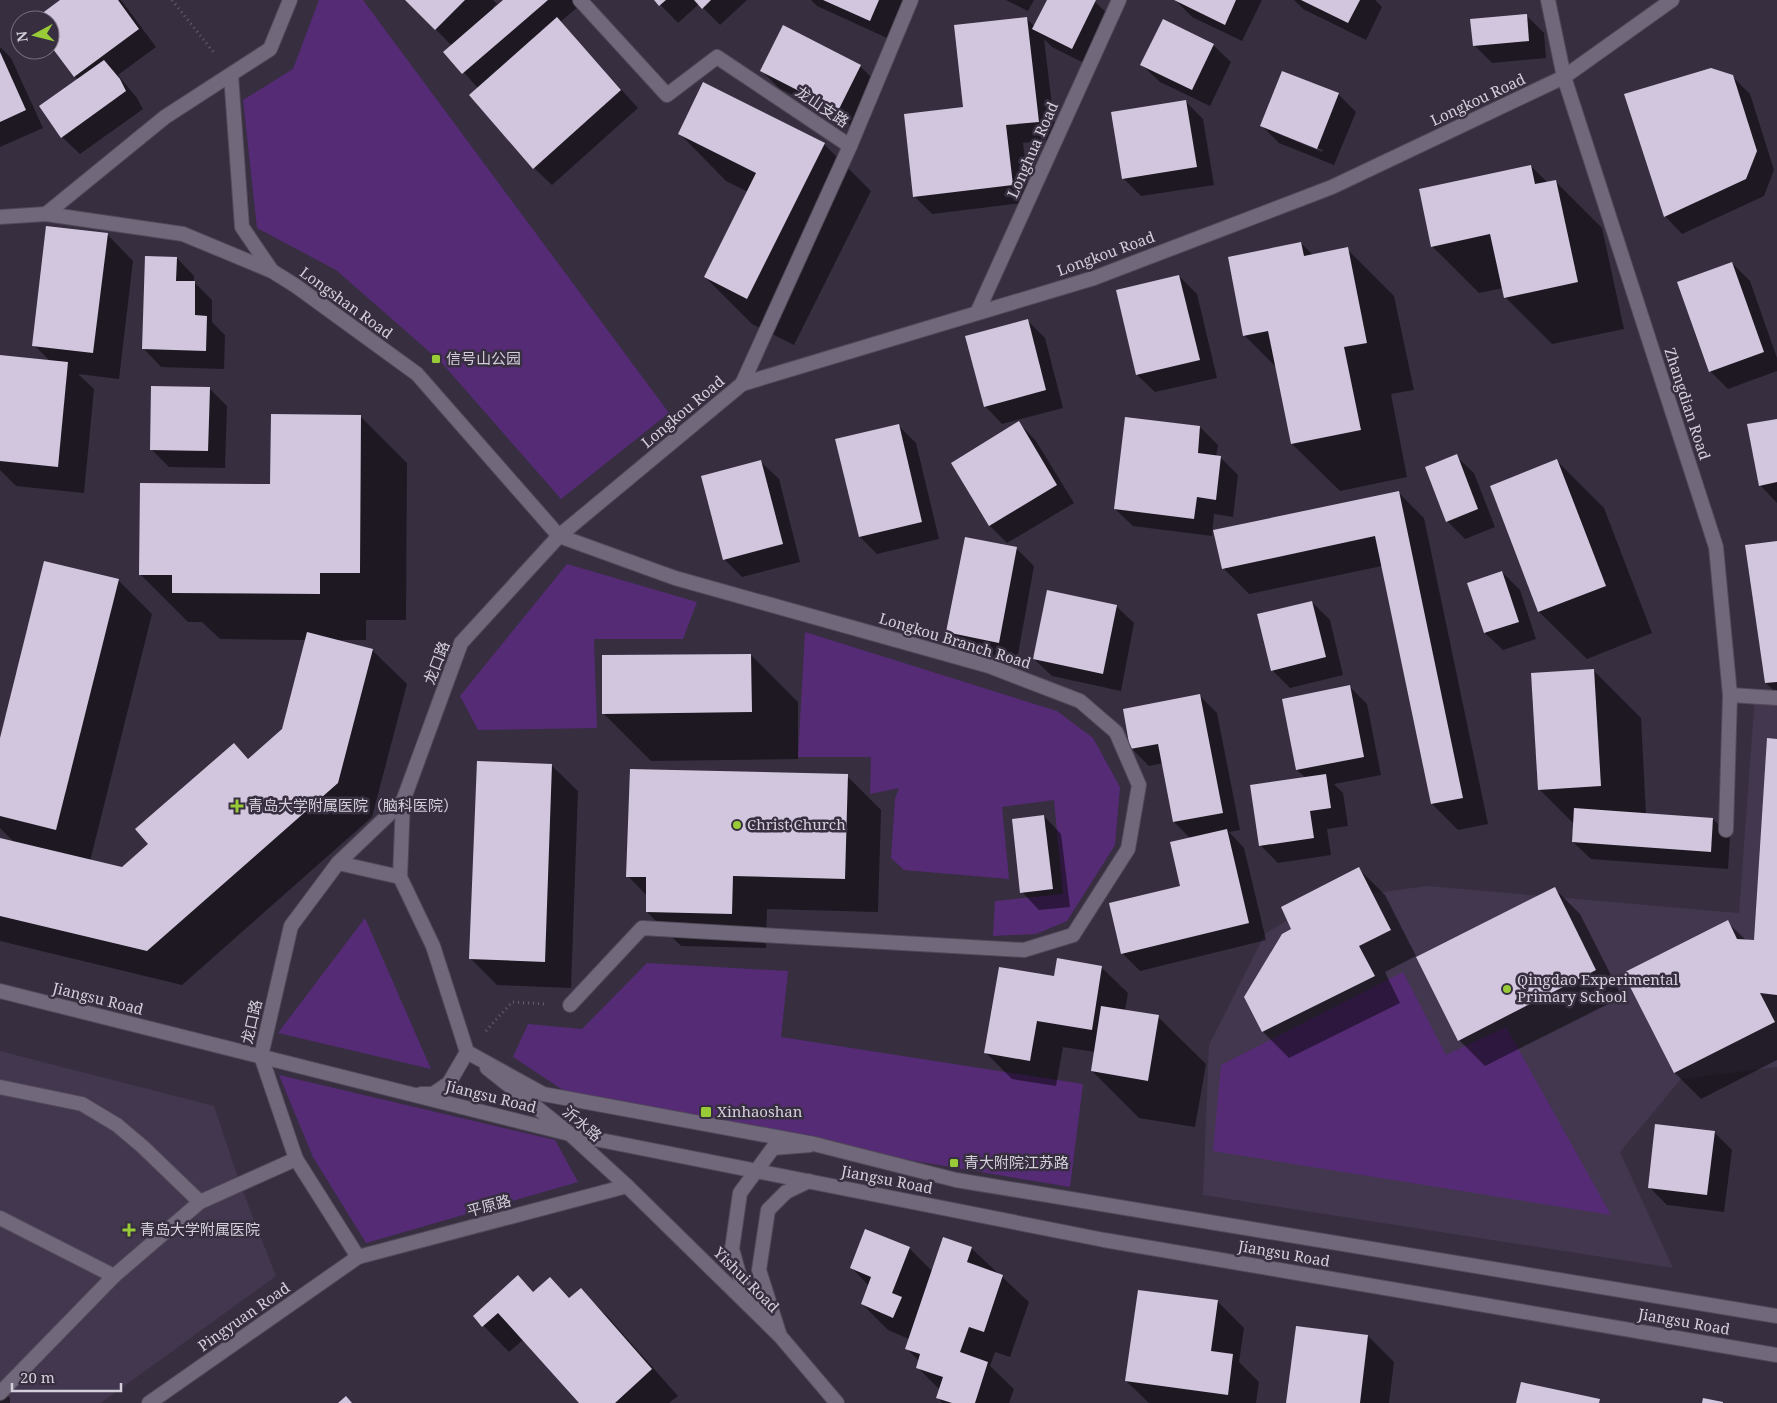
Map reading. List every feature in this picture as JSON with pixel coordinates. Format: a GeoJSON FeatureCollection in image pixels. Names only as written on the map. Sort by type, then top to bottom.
{"type":"FeatureCollection","features":[{"type":"Feature","properties":{"kind":"street"},"geometry":{"type":"LineString","coordinates":[[46,214],[166,117],[270,49],[290,0]]}},
{"type":"Feature","properties":{"kind":"street","name":"龙山支路"},"geometry":{"type":"LineString","coordinates":[[580,0],[667,95],[717,57],[850,146],[742,384]]}},
{"type":"Feature","properties":{"kind":"street"},"geometry":{"type":"LineString","coordinates":[[850,146],[911,0]]}},
{"type":"Feature","properties":{"kind":"street","name":"Longhua Road"},"geometry":{"type":"LineString","coordinates":[[977,313],[1119,0]]}},
{"type":"Feature","properties":{"kind":"street","name":"Zhangdian Road"},"geometry":{"type":"LineString","coordinates":[[1548,0],[1564,77],[1716,547],[1730,694],[1726,830]]}},
{"type":"Feature","properties":{"kind":"street","name":"Longkou Road"},"geometry":{"type":"LineString","coordinates":[[559,536],[742,384],[1094,278],[1332,187],[1564,77],[1672,0]]}},
{"type":"Feature","properties":{"kind":"street"},"geometry":{"type":"LineString","coordinates":[[231,75],[242,227],[272,272]]}},
{"type":"Feature","properties":{"kind":"street","name":"Longshan Road"},"geometry":{"type":"LineString","coordinates":[[0,217],[46,214],[183,234],[272,272],[296,286],[418,374],[559,536]]}},
{"type":"Feature","properties":{"kind":"street","name":"龙口路"},"geometry":{"type":"LineString","coordinates":[[467,1052],[433,946],[400,876],[403,801],[461,643],[559,536]]}},
{"type":"Feature","properties":{"kind":"street","name":"Longkou Branch Road"},"geometry":{"type":"LineString","coordinates":[[559,536],[675,578],[989,666],[1080,700],[1116,732],[1139,785],[1128,849],[1073,935],[1024,950],[642,928],[570,1005]]}},
{"type":"Feature","properties":{"kind":"street"},"geometry":{"type":"LineString","coordinates":[[1730,694],[1777,698]]}},
{"type":"Feature","properties":{"kind":"street","name":"龙口路"},"geometry":{"type":"LineString","coordinates":[[261,1056],[291,926],[338,863],[403,801]]}},
{"type":"Feature","properties":{"kind":"street"},"geometry":{"type":"LineString","coordinates":[[338,863],[400,876]]}},
{"type":"Feature","properties":{"kind":"street","name":"Jiangsu Road"},"geometry":{"type":"LineString","coordinates":[[0,991],[570,1134],[1113,1241],[1777,1354]]}},
{"type":"Feature","properties":{"kind":"street"},"geometry":{"type":"LineString","coordinates":[[413,1094],[433,1094],[449,1083],[467,1052]]}},
{"type":"Feature","properties":{"kind":"street","name":"Jiangsu Road"},"geometry":{"type":"LineString","coordinates":[[467,1052],[544,1094],[814,1144],[956,1180],[1777,1316]]}},
{"type":"Feature","properties":{"kind":"street","name":"沂水路"},"geometry":{"type":"LineString","coordinates":[[467,1052],[570,1134],[627,1186]]}},
{"type":"Feature","properties":{"kind":"street"},"geometry":{"type":"LineString","coordinates":[[261,1056],[296,1159],[358,1257]]}},
{"type":"Feature","properties":{"kind":"street"},"geometry":{"type":"LineString","coordinates":[[0,1087],[82,1104],[116,1125],[143,1147],[200,1202]]}},
{"type":"Feature","properties":{"kind":"street"},"geometry":{"type":"LineString","coordinates":[[780,1336],[741,1281],[732,1249],[740,1193],[773,1148],[814,1144]]}},
{"type":"Feature","properties":{"kind":"street"},"geometry":{"type":"LineString","coordinates":[[0,1393],[114,1276],[200,1202],[296,1159]]}},
{"type":"Feature","properties":{"kind":"street"},"geometry":{"type":"LineString","coordinates":[[780,1336],[760,1270],[768,1210],[786,1192],[809,1181]]}},
{"type":"Feature","properties":{"kind":"street","name":"平原路"},"geometry":{"type":"LineString","coordinates":[[358,1257],[627,1186]]}},
{"type":"Feature","properties":{"kind":"street","name":"Yishui Road"},"geometry":{"type":"LineString","coordinates":[[627,1186],[780,1336],[836,1403]]}},
{"type":"Feature","properties":{"kind":"street"},"geometry":{"type":"LineString","coordinates":[[0,1218],[114,1276]]}},
{"type":"Feature","properties":{"kind":"street","name":"Pingyuan Road"},"geometry":{"type":"LineString","coordinates":[[149,1403],[358,1257]]}},
{"type":"Feature","properties":{"kind":"path"},"geometry":{"type":"LineString","coordinates":[[172,0],[202,38]]}},
{"type":"Feature","properties":{"kind":"path"},"geometry":{"type":"LineString","coordinates":[[467,1052],[512,1002],[570,1005]]}},
{"type":"Feature","properties":{"kind":"shaded area"},"geometry":{"type":"Polygon","coordinates":[[[319,0],[363,0],[669,413],[561,499],[441,362],[336,270],[257,228],[243,100],[293,69],[319,0]]]}},
{"type":"Feature","properties":{"kind":"shaded area"},"geometry":{"type":"Polygon","coordinates":[[[567,564],[697,602],[683,639],[594,639],[597,728],[478,730],[460,696],[567,564]]]}},
{"type":"Feature","properties":{"kind":"shaded area"},"geometry":{"type":"Polygon","coordinates":[[[805,632],[1057,711],[1093,738],[1120,787],[1115,845],[1067,921],[1036,934],[993,936],[995,901],[1063,894],[1054,800],[1002,807],[1009,879],[904,870],[891,858],[895,799],[899,788],[870,794],[871,757],[798,757],[805,632]]]}},
{"type":"Feature","properties":{"kind":"shaded area","name":"Qingdao Experimental Primary School"},"geometry":{"type":"Polygon","coordinates":[[[1755,695],[1777,697],[1777,1067],[1681,1079],[1620,1152],[1673,1268],[1203,1195],[1209,1045],[1265,934],[1317,901],[1427,886],[1739,913],[1755,695]]]}},
{"type":"Feature","properties":{"kind":"shaded area"},"geometry":{"type":"Polygon","coordinates":[[[365,918],[431,1069],[278,1033],[365,918]]]}},
{"type":"Feature","properties":{"kind":"shaded area"},"geometry":{"type":"Polygon","coordinates":[[[647,963],[788,971],[781,1037],[1083,1084],[1070,1187],[581,1102],[513,1057],[528,1024],[582,1029],[647,963]]]}},
{"type":"Feature","properties":{"kind":"shaded area"},"geometry":{"type":"Polygon","coordinates":[[[1403,972],[1446,1055],[1506,1027],[1611,1215],[1213,1151],[1221,1065],[1403,972]]]}},
{"type":"Feature","properties":{"kind":"shaded area","name":"青岛大学附属医院"},"geometry":{"type":"Polygon","coordinates":[[[0,1051],[214,1106],[240,1184],[276,1276],[101,1403],[0,1403],[0,1051]]]}},
{"type":"Feature","properties":{"kind":"shaded area"},"geometry":{"type":"Polygon","coordinates":[[[279,1075],[555,1140],[578,1182],[366,1243],[313,1157],[279,1075]]]}},
{"type":"Feature","properties":{"kind":"building"},"geometry":{"type":"Polygon","coordinates":[[[60,0],[118,0],[139,29],[74,77],[60,58],[60,10],[46,10],[60,0]]]}},
{"type":"Feature","properties":{"kind":"building"},"geometry":{"type":"Polygon","coordinates":[[[405,0],[465,0],[435,30],[405,0]]]}},
{"type":"Feature","properties":{"kind":"building"},"geometry":{"type":"Polygon","coordinates":[[[503,0],[548,0],[462,74],[443,52],[503,0]]]}},
{"type":"Feature","properties":{"kind":"building"},"geometry":{"type":"Polygon","coordinates":[[[654,0],[666,0],[659,6],[654,0]]]}},
{"type":"Feature","properties":{"kind":"building"},"geometry":{"type":"Polygon","coordinates":[[[694,0],[711,0],[702,9],[694,0]]]}},
{"type":"Feature","properties":{"kind":"building"},"geometry":{"type":"Polygon","coordinates":[[[823,0],[879,0],[870,21],[823,0]]]}},
{"type":"Feature","properties":{"kind":"building"},"geometry":{"type":"Polygon","coordinates":[[[1047,0],[1096,0],[1072,49],[1032,29],[1047,0]]]}},
{"type":"Feature","properties":{"kind":"building"},"geometry":{"type":"Polygon","coordinates":[[[1174,0],[1236,0],[1225,25],[1174,0]]]}},
{"type":"Feature","properties":{"kind":"building"},"geometry":{"type":"Polygon","coordinates":[[[1301,0],[1360,0],[1348,23],[1301,0]]]}},
{"type":"Feature","properties":{"kind":"building"},"geometry":{"type":"Polygon","coordinates":[[[1527,14],[1529,41],[1473,46],[1470,19],[1527,14]]]}},
{"type":"Feature","properties":{"kind":"building"},"geometry":{"type":"Polygon","coordinates":[[[557,17],[621,90],[533,169],[469,95],[557,17]]]}},
{"type":"Feature","properties":{"kind":"building"},"geometry":{"type":"Polygon","coordinates":[[[1027,17],[1039,122],[1006,125],[1013,185],[913,197],[904,114],[963,107],[954,25],[1027,17]]]}},
{"type":"Feature","properties":{"kind":"building"},"geometry":{"type":"Polygon","coordinates":[[[1163,19],[1214,44],[1192,90],[1140,65],[1163,19]]]}},
{"type":"Feature","properties":{"kind":"building"},"geometry":{"type":"Polygon","coordinates":[[[783,25],[861,65],[838,111],[760,71],[783,25]]]}},
{"type":"Feature","properties":{"kind":"building"},"geometry":{"type":"Polygon","coordinates":[[[0,52],[26,110],[0,122],[0,52]]]}},
{"type":"Feature","properties":{"kind":"building"},"geometry":{"type":"Polygon","coordinates":[[[104,60],[120,79],[126,91],[61,138],[39,106],[104,60]]]}},
{"type":"Feature","properties":{"kind":"building"},"geometry":{"type":"Polygon","coordinates":[[[1711,68],[1733,75],[1757,151],[1746,179],[1664,217],[1624,94],[1711,68]]]}},
{"type":"Feature","properties":{"kind":"building"},"geometry":{"type":"Polygon","coordinates":[[[1282,71],[1339,93],[1317,149],[1260,126],[1282,71]]]}},
{"type":"Feature","properties":{"kind":"building"},"geometry":{"type":"Polygon","coordinates":[[[703,82],[825,143],[747,299],[704,277],[756,173],[678,134],[703,82]]]}},
{"type":"Feature","properties":{"kind":"building"},"geometry":{"type":"Polygon","coordinates":[[[1186,100],[1197,167],[1122,179],[1111,112],[1186,100]]]}},
{"type":"Feature","properties":{"kind":"building"},"geometry":{"type":"Polygon","coordinates":[[[1531,165],[1535,184],[1556,180],[1578,282],[1504,298],[1490,234],[1431,247],[1419,189],[1531,165]]]}},
{"type":"Feature","properties":{"kind":"building"},"geometry":{"type":"Polygon","coordinates":[[[46,226],[108,233],[93,353],[32,346],[46,226]]]}},
{"type":"Feature","properties":{"kind":"building"},"geometry":{"type":"Polygon","coordinates":[[[1301,242],[1304,256],[1348,247],[1367,343],[1344,347],[1361,430],[1291,444],[1268,331],[1243,336],[1228,257],[1301,242]]]}},
{"type":"Feature","properties":{"kind":"building"},"geometry":{"type":"Polygon","coordinates":[[[145,256],[177,257],[176,281],[195,281],[195,315],[207,316],[206,351],[142,349],[145,256]]]}},
{"type":"Feature","properties":{"kind":"building"},"geometry":{"type":"Polygon","coordinates":[[[1732,262],[1764,352],[1709,372],[1677,282],[1732,262]]]}},
{"type":"Feature","properties":{"kind":"building"},"geometry":{"type":"Polygon","coordinates":[[[1179,275],[1200,360],[1136,375],[1116,290],[1179,275]]]}},
{"type":"Feature","properties":{"kind":"building"},"geometry":{"type":"Polygon","coordinates":[[[1028,319],[1046,390],[984,407],[965,336],[1028,319]]]}},
{"type":"Feature","properties":{"kind":"building"},"geometry":{"type":"Polygon","coordinates":[[[0,355],[68,362],[58,467],[0,461],[0,355]]]}},
{"type":"Feature","properties":{"kind":"building"},"geometry":{"type":"Polygon","coordinates":[[[151,386],[210,387],[208,451],[150,450],[151,386]]]}},
{"type":"Feature","properties":{"kind":"building"},"geometry":{"type":"Polygon","coordinates":[[[271,414],[361,415],[360,573],[320,573],[320,594],[172,593],[172,575],[139,575],[140,483],[270,484],[271,414]]]}},
{"type":"Feature","properties":{"kind":"building"},"geometry":{"type":"Polygon","coordinates":[[[1125,417],[1200,426],[1198,453],[1221,456],[1216,500],[1197,497],[1194,519],[1114,509],[1125,417]]]}},
{"type":"Feature","properties":{"kind":"building"},"geometry":{"type":"Polygon","coordinates":[[[1777,419],[1777,482],[1759,486],[1747,424],[1777,419]]]}},
{"type":"Feature","properties":{"kind":"building"},"geometry":{"type":"Polygon","coordinates":[[[1019,421],[1057,485],[989,526],[951,463],[1019,421]]]}},
{"type":"Feature","properties":{"kind":"building"},"geometry":{"type":"Polygon","coordinates":[[[899,424],[922,522],[859,537],[835,439],[899,424]]]}},
{"type":"Feature","properties":{"kind":"building"},"geometry":{"type":"Polygon","coordinates":[[[1457,454],[1478,509],[1446,522],[1425,467],[1457,454]]]}},
{"type":"Feature","properties":{"kind":"building"},"geometry":{"type":"Polygon","coordinates":[[[1557,459],[1606,586],[1538,612],[1490,486],[1557,459]]]}},
{"type":"Feature","properties":{"kind":"building"},"geometry":{"type":"Polygon","coordinates":[[[761,460],[783,544],[723,560],[701,476],[761,460]]]}},
{"type":"Feature","properties":{"kind":"building"},"geometry":{"type":"Polygon","coordinates":[[[1399,491],[1463,798],[1431,804],[1375,536],[1222,569],[1213,530],[1399,491]]]}},
{"type":"Feature","properties":{"kind":"building"},"geometry":{"type":"Polygon","coordinates":[[[965,537],[1017,547],[999,643],[946,632],[965,537]]]}},
{"type":"Feature","properties":{"kind":"building"},"geometry":{"type":"Polygon","coordinates":[[[1777,541],[1777,682],[1765,683],[1745,545],[1777,541]]]}},
{"type":"Feature","properties":{"kind":"building"},"geometry":{"type":"Polygon","coordinates":[[[44,561],[119,579],[56,830],[0,816],[0,738],[44,561]]]}},
{"type":"Feature","properties":{"kind":"building"},"geometry":{"type":"Polygon","coordinates":[[[1502,571],[1519,622],[1484,633],[1467,583],[1502,571]]]}},
{"type":"Feature","properties":{"kind":"building"},"geometry":{"type":"Polygon","coordinates":[[[1047,590],[1117,605],[1103,674],[1033,659],[1047,590]]]}},
{"type":"Feature","properties":{"kind":"building"},"geometry":{"type":"Polygon","coordinates":[[[1312,601],[1326,657],[1271,671],[1257,614],[1312,601]]]}},
{"type":"Feature","properties":{"kind":"building","name":"青岛大学附属医院（脑科医院）"},"geometry":{"type":"Polygon","coordinates":[[[307,632],[373,649],[338,783],[147,951],[0,916],[0,838],[122,867],[148,844],[135,829],[234,743],[248,759],[282,729],[307,632]]]}},
{"type":"Feature","properties":{"kind":"building"},"geometry":{"type":"Polygon","coordinates":[[[751,654],[752,712],[602,714],[602,655],[751,654]]]}},
{"type":"Feature","properties":{"kind":"building"},"geometry":{"type":"Polygon","coordinates":[[[1594,669],[1601,786],[1538,790],[1531,673],[1594,669]]]}},
{"type":"Feature","properties":{"kind":"building"},"geometry":{"type":"Polygon","coordinates":[[[1350,685],[1364,757],[1296,770],[1282,699],[1350,685]]]}},
{"type":"Feature","properties":{"kind":"building"},"geometry":{"type":"Polygon","coordinates":[[[1200,694],[1223,813],[1173,822],[1158,744],[1130,749],[1123,709],[1200,694]]]}},
{"type":"Feature","properties":{"kind":"building"},"geometry":{"type":"Polygon","coordinates":[[[1767,738],[1777,739],[1777,995],[1760,993],[1775,1022],[1674,1073],[1623,973],[1728,920],[1737,939],[1754,940],[1767,738]]]}},
{"type":"Feature","properties":{"kind":"building"},"geometry":{"type":"Polygon","coordinates":[[[477,761],[552,764],[545,962],[469,959],[477,761]]]}},
{"type":"Feature","properties":{"kind":"building","name":"Christ Church"},"geometry":{"type":"Polygon","coordinates":[[[630,769],[848,774],[845,879],[733,876],[732,914],[646,912],[646,877],[626,877],[630,769]]]}},
{"type":"Feature","properties":{"kind":"building"},"geometry":{"type":"Polygon","coordinates":[[[1326,774],[1331,808],[1310,811],[1314,838],[1259,846],[1250,785],[1326,774]]]}},
{"type":"Feature","properties":{"kind":"building"},"geometry":{"type":"Polygon","coordinates":[[[1574,808],[1713,818],[1711,852],[1572,842],[1574,808]]]}},
{"type":"Feature","properties":{"kind":"building"},"geometry":{"type":"Polygon","coordinates":[[[1044,815],[1053,889],[1020,893],[1012,819],[1044,815]]]}},
{"type":"Feature","properties":{"kind":"building"},"geometry":{"type":"Polygon","coordinates":[[[1227,829],[1249,923],[1121,954],[1109,903],[1180,886],[1170,842],[1227,829]]]}},
{"type":"Feature","properties":{"kind":"building"},"geometry":{"type":"Polygon","coordinates":[[[1359,867],[1391,930],[1359,946],[1375,976],[1262,1032],[1244,997],[1282,934],[1291,929],[1281,907],[1359,867]]]}},
{"type":"Feature","properties":{"kind":"building"},"geometry":{"type":"Polygon","coordinates":[[[1555,887],[1596,970],[1458,1041],[1416,957],[1555,887]]]}},
{"type":"Feature","properties":{"kind":"building"},"geometry":{"type":"Polygon","coordinates":[[[1057,958],[1102,966],[1092,1030],[1037,1021],[1030,1061],[984,1053],[999,967],[1054,976],[1057,958]]]}},
{"type":"Feature","properties":{"kind":"building"},"geometry":{"type":"Polygon","coordinates":[[[1101,1006],[1159,1015],[1148,1081],[1091,1071],[1101,1006]]]}},
{"type":"Feature","properties":{"kind":"building"},"geometry":{"type":"Polygon","coordinates":[[[1655,1124],[1715,1131],[1707,1195],[1648,1188],[1655,1124]]]}},
{"type":"Feature","properties":{"kind":"building"},"geometry":{"type":"Polygon","coordinates":[[[865,1229],[910,1247],[892,1293],[902,1297],[893,1318],[861,1304],[871,1277],[850,1268],[865,1229]]]}},
{"type":"Feature","properties":{"kind":"building"},"geometry":{"type":"Polygon","coordinates":[[[943,1237],[972,1247],[967,1262],[1003,1275],[984,1332],[969,1327],[960,1352],[988,1362],[975,1403],[952,1403],[936,1398],[943,1377],[916,1368],[920,1354],[905,1349],[943,1237]]]}},
{"type":"Feature","properties":{"kind":"building"},"geometry":{"type":"Polygon","coordinates":[[[518,1275],[533,1292],[550,1277],[569,1298],[581,1288],[652,1369],[615,1403],[579,1403],[498,1313],[482,1327],[473,1316],[518,1275]]]}},
{"type":"Feature","properties":{"kind":"building"},"geometry":{"type":"Polygon","coordinates":[[[1138,1290],[1218,1300],[1211,1351],[1233,1354],[1228,1395],[1125,1381],[1138,1290]]]}},
{"type":"Feature","properties":{"kind":"building"},"geometry":{"type":"Polygon","coordinates":[[[1296,1326],[1368,1335],[1360,1403],[1286,1403],[1296,1326]]]}},
{"type":"Feature","properties":{"kind":"building"},"geometry":{"type":"Polygon","coordinates":[[[1521,1382],[1600,1399],[1599,1403],[1516,1403],[1521,1382]]]}},
{"type":"Feature","properties":{"kind":"building"},"geometry":{"type":"Polygon","coordinates":[[[346,1396],[352,1403],[338,1403],[346,1396]]]}},
{"type":"Feature","properties":{"kind":"building"},"geometry":{"type":"Polygon","coordinates":[[[1703,1398],[1723,1402],[1723,1403],[1702,1403],[1703,1398]]]}},
{"type":"Feature","properties":{"kind":"place","name":"信号山公园"},"geometry":{"type":"Point","coordinates":[436,359]}},
{"type":"Feature","properties":{"kind":"place","name":"青岛大学附属医院（脑科医院）"},"geometry":{"type":"Point","coordinates":[237,806]}},
{"type":"Feature","properties":{"kind":"place","name":"Christ Church"},"geometry":{"type":"Point","coordinates":[737,825]}},
{"type":"Feature","properties":{"kind":"place","name":"Qingdao Experimental Primary School"},"geometry":{"type":"Point","coordinates":[1507,989]}},
{"type":"Feature","properties":{"kind":"place","name":"Xinhaoshan"},"geometry":{"type":"Point","coordinates":[706,1112]}},
{"type":"Feature","properties":{"kind":"place","name":"青大附院江苏路"},"geometry":{"type":"Point","coordinates":[954,1163]}},
{"type":"Feature","properties":{"kind":"place","name":"青岛大学附属医院"},"geometry":{"type":"Point","coordinates":[129,1230]}}]}
